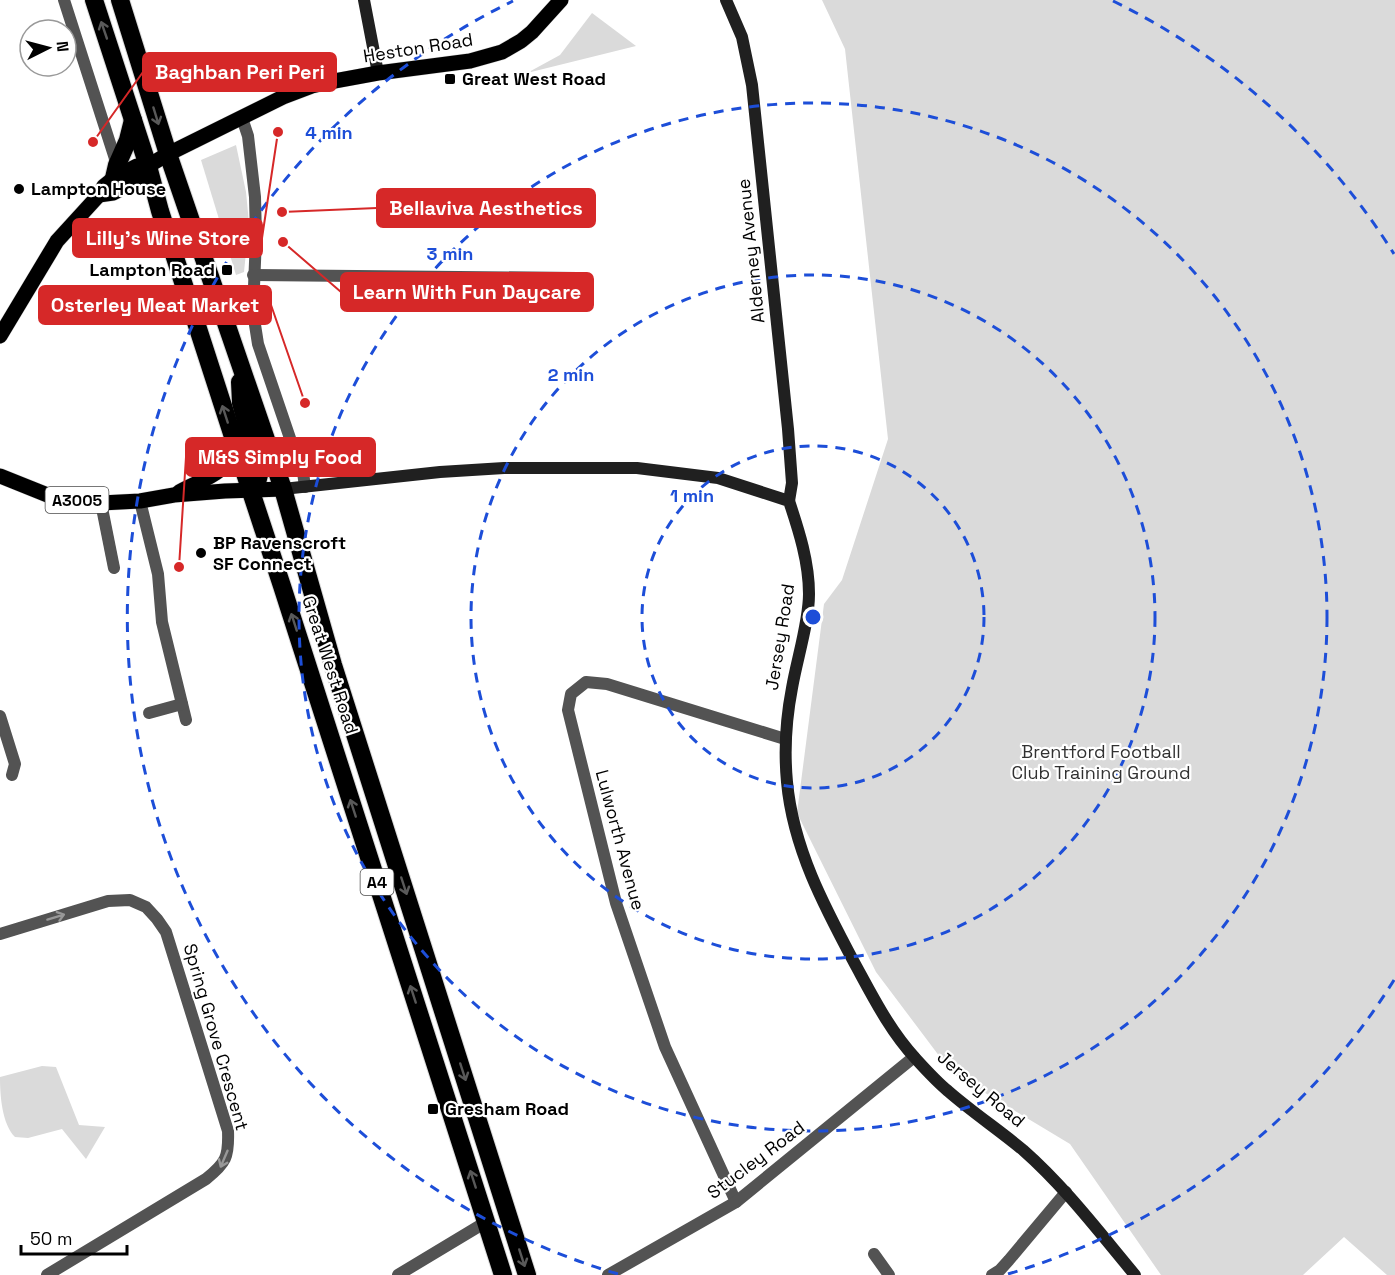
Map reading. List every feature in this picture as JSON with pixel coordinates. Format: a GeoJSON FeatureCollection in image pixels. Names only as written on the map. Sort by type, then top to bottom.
{"type":"FeatureCollection","features":[{"type":"Feature","properties":{"kind":"highway","name":"Great West Road"},"geometry":{"type":"LineString","coordinates":[[94,0],[148,166],[160,212],[252,490],[503,1275]]}},
{"type":"Feature","properties":{"kind":"highway","name":"Great West Road"},"geometry":{"type":"LineString","coordinates":[[120,0],[168,154],[283,489],[333,665],[527,1275]]}},
{"type":"Feature","properties":{"kind":"highway"},"geometry":{"type":"LineString","coordinates":[[115,171],[128,140],[133,118]]}},
{"type":"Feature","properties":{"kind":"highway"},"geometry":{"type":"LineString","coordinates":[[237,355],[241,403],[259,475],[252,490]]}},
{"type":"Feature","properties":{"kind":"main road","name":"Heston Road"},"geometry":{"type":"LineString","coordinates":[[148,166],[298,91],[329,82],[470,61],[501,52],[532,32],[561,0]]}},
{"type":"Feature","properties":{"kind":"main road"},"geometry":{"type":"LineString","coordinates":[[0,336],[57,241],[99,195],[115,171],[148,166]]}},
{"type":"Feature","properties":{"kind":"main road"},"geometry":{"type":"LineString","coordinates":[[99,195],[113,193],[140,178],[148,166]]}},
{"type":"Feature","properties":{"kind":"main road","name":"A3005"},"geometry":{"type":"LineString","coordinates":[[174,495],[219,472],[226,466],[236,446]]}},
{"type":"Feature","properties":{"kind":"main road","name":"A3005"},"geometry":{"type":"LineString","coordinates":[[0,476],[50,496],[101,503],[140,501],[174,495],[283,489]]}},
{"type":"Feature","properties":{"kind":"street"},"geometry":{"type":"LineString","coordinates":[[64,0],[115,171]]}},
{"type":"Feature","properties":{"kind":"street"},"geometry":{"type":"LineString","coordinates":[[364,0],[378,73]]}},
{"type":"Feature","properties":{"kind":"street","name":"Alderney Avenue"},"geometry":{"type":"LineString","coordinates":[[726,0],[742,37],[752,85],[788,429],[792,483],[789,501]]}},
{"type":"Feature","properties":{"kind":"street"},"geometry":{"type":"LineString","coordinates":[[242,118],[248,136],[255,197],[253,312],[258,344],[294,450],[302,465],[305,487]]}},
{"type":"Feature","properties":{"kind":"street"},"geometry":{"type":"LineString","coordinates":[[253,275],[578,278]]}},
{"type":"Feature","properties":{"kind":"street"},"geometry":{"type":"LineString","coordinates":[[237,355],[258,344]]}},
{"type":"Feature","properties":{"kind":"street"},"geometry":{"type":"LineString","coordinates":[[283,489],[440,472],[504,468],[638,468],[717,478],[789,501]]}},
{"type":"Feature","properties":{"kind":"street"},"geometry":{"type":"LineString","coordinates":[[140,501],[158,574],[162,622],[186,720]]}},
{"type":"Feature","properties":{"kind":"street","name":"Jersey Road"},"geometry":{"type":"LineString","coordinates":[[789,501],[809,573],[809,597],[791,690],[785,739],[787,783],[800,849],[814,884],[872,996],[892,1029],[914,1057],[947,1090],[1023,1151],[1066,1192],[1135,1275]]}},
{"type":"Feature","properties":{"kind":"street"},"geometry":{"type":"LineString","coordinates":[[101,503],[114,568]]}},
{"type":"Feature","properties":{"kind":"street","name":"Lulworth Avenue"},"geometry":{"type":"LineString","coordinates":[[736,1202],[665,1047],[616,903],[568,710],[571,694],[586,682],[607,684],[785,739]]}},
{"type":"Feature","properties":{"kind":"street"},"geometry":{"type":"LineString","coordinates":[[150,713],[182,704]]}},
{"type":"Feature","properties":{"kind":"street"},"geometry":{"type":"LineString","coordinates":[[0,716],[15,764],[12,775]]}},
{"type":"Feature","properties":{"kind":"street","name":"Spring Grove Crescent"},"geometry":{"type":"LineString","coordinates":[[0,934],[108,901],[130,900],[146,907],[166,932],[228,1131],[227,1156],[220,1168],[206,1179],[47,1275]]}},
{"type":"Feature","properties":{"kind":"street","name":"Stucley Road"},"geometry":{"type":"LineString","coordinates":[[608,1275],[736,1202],[914,1057]]}},
{"type":"Feature","properties":{"kind":"street"},"geometry":{"type":"LineString","coordinates":[[992,1275],[1009,1260],[1066,1192]]}},
{"type":"Feature","properties":{"kind":"street"},"geometry":{"type":"LineString","coordinates":[[398,1275],[486,1222]]}},
{"type":"Feature","properties":{"kind":"street"},"geometry":{"type":"LineString","coordinates":[[874,1254],[889,1275]]}},
{"type":"Feature","properties":{"kind":"green space","name":"Brentford Football Club Training Ground"},"geometry":{"type":"Polygon","coordinates":[[[822,0],[1395,0],[1395,1275],[1387,1275],[1344,1237],[1303,1275],[1161,1275],[1070,1144],[952,1073],[876,972],[797,813],[824,604],[842,580],[888,439],[845,49],[822,0]]]}},
{"type":"Feature","properties":{"kind":"green space"},"geometry":{"type":"Polygon","coordinates":[[[592,13],[636,46],[527,73],[560,55],[592,13]]]}},
{"type":"Feature","properties":{"kind":"green space"},"geometry":{"type":"Polygon","coordinates":[[[236,145],[246,192],[249,223],[244,272],[236,275],[201,160],[236,145]]]}},
{"type":"Feature","properties":{"kind":"green space"},"geometry":{"type":"Polygon","coordinates":[[[42,1066],[56,1067],[79,1125],[105,1127],[86,1159],[62,1129],[28,1138],[15,1137],[7,1125],[1,1101],[0,1077],[42,1066]]]}},
{"type":"Feature","properties":{"kind":"place","name":"Great West Road"},"geometry":{"type":"Point","coordinates":[450,79]}},
{"type":"Feature","properties":{"kind":"place","name":"Lilly's Wine Store"},"geometry":{"type":"Point","coordinates":[278,132]}},
{"type":"Feature","properties":{"kind":"place","name":"Baghban Peri Peri"},"geometry":{"type":"Point","coordinates":[93,142]}},
{"type":"Feature","properties":{"kind":"place","name":"Lampton House"},"geometry":{"type":"Point","coordinates":[19,189]}},
{"type":"Feature","properties":{"kind":"place","name":"Bellaviva Aesthetics"},"geometry":{"type":"Point","coordinates":[282,212]}},
{"type":"Feature","properties":{"kind":"place","name":"Learn With Fun Daycare"},"geometry":{"type":"Point","coordinates":[283,242]}},
{"type":"Feature","properties":{"kind":"place","name":"Lampton Road"},"geometry":{"type":"Point","coordinates":[227,270]}},
{"type":"Feature","properties":{"kind":"place","name":"Osterley Meat Market"},"geometry":{"type":"Point","coordinates":[305,403]}},
{"type":"Feature","properties":{"kind":"place","name":"BP Ravenscroft SF Connect"},"geometry":{"type":"Point","coordinates":[201,553]}},
{"type":"Feature","properties":{"kind":"place","name":"M&S Simply Food"},"geometry":{"type":"Point","coordinates":[179,567]}},
{"type":"Feature","properties":{"kind":"place","name":"Gresham Road"},"geometry":{"type":"Point","coordinates":[433,1109]}}]}
